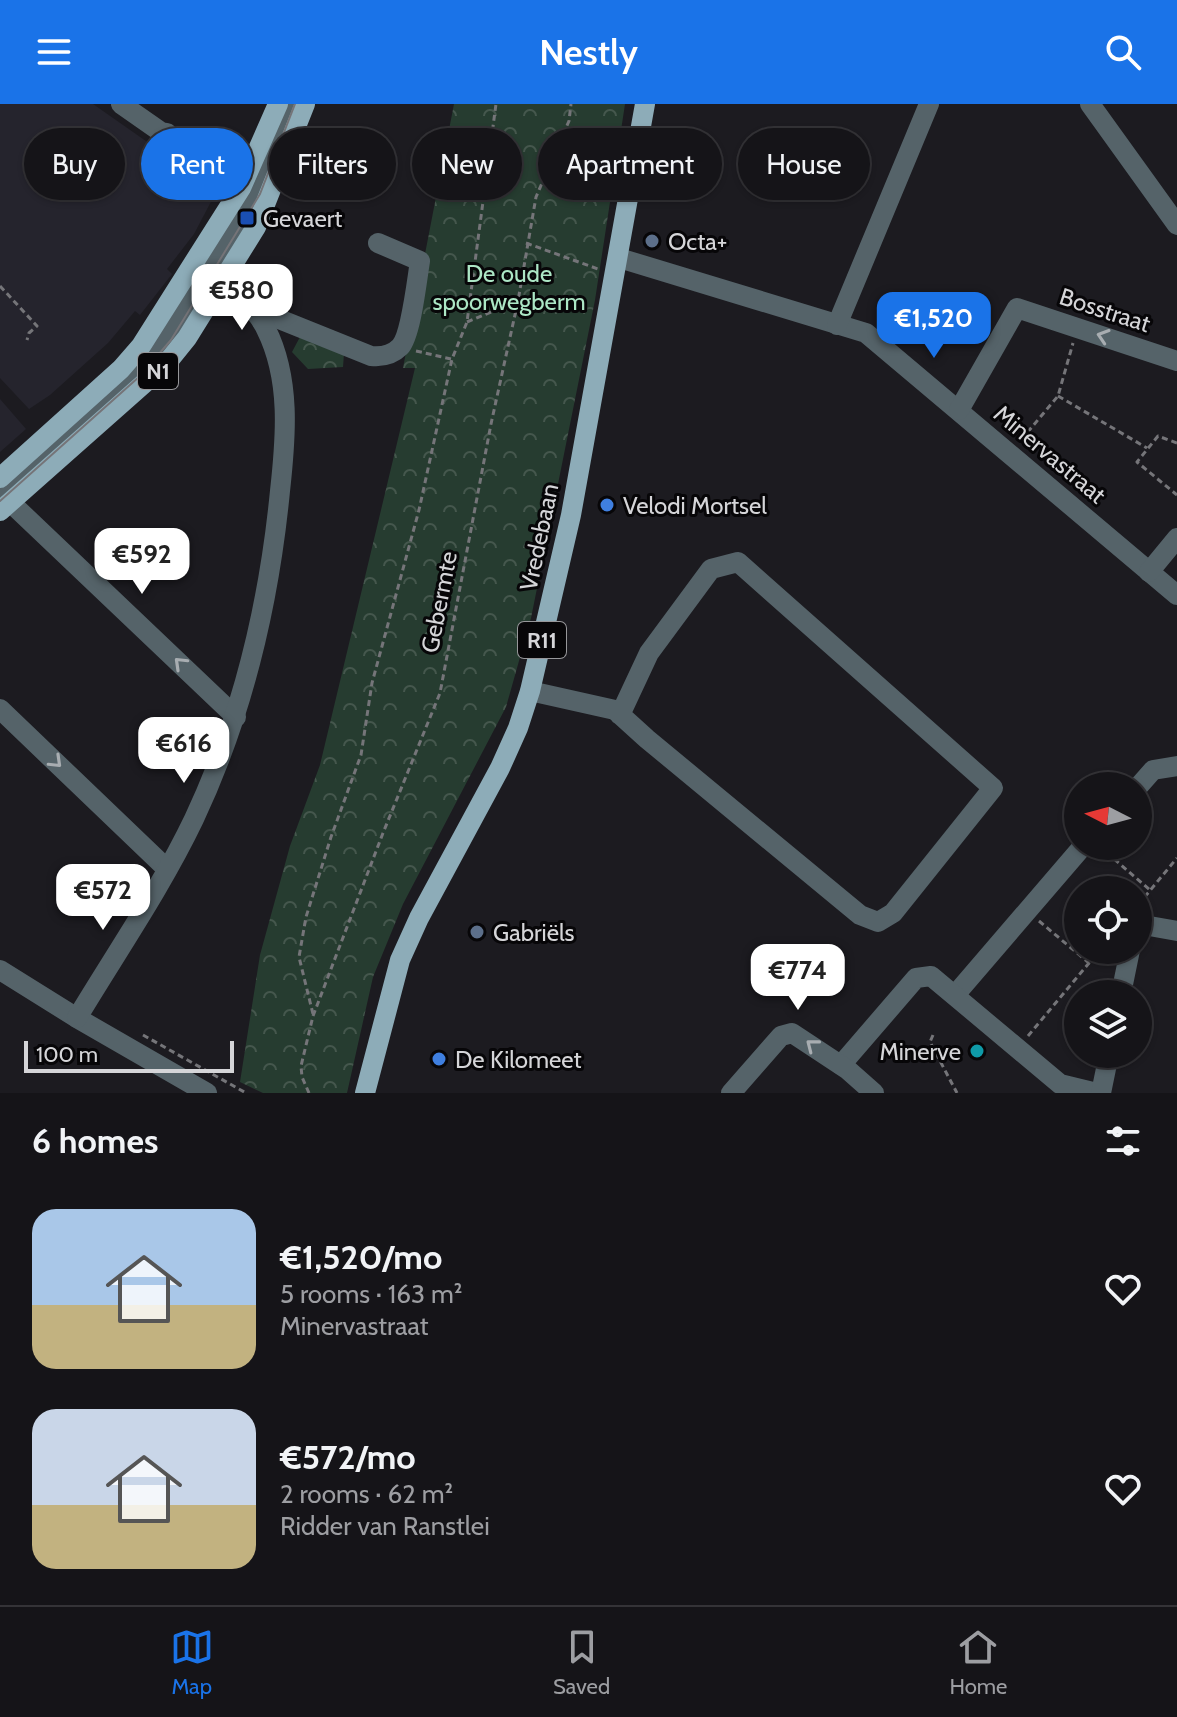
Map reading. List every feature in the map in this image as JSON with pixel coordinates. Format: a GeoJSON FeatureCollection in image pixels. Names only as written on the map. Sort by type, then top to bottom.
{"type":"FeatureCollection","features":[{"type":"Feature","properties":{"kind":"main road","name":"N1"},"geometry":{"type":"LineString","coordinates":[[253,161],[278,104]]}},
{"type":"Feature","properties":{"kind":"main road","name":"N1"},"geometry":{"type":"LineString","coordinates":[[3,503],[166,364],[187,338],[266,206],[305,104]]}},
{"type":"Feature","properties":{"kind":"main road","name":"Vredebaan"},"geometry":{"type":"LineString","coordinates":[[365,1093],[400,960],[419,918],[500,768],[530,691],[571,515],[611,260],[645,104]]}},
{"type":"Feature","properties":{"kind":"main road","name":"N1"},"geometry":{"type":"LineString","coordinates":[[0,478],[136,352],[162,316],[234,200]]}},
{"type":"Feature","properties":{"kind":"street"},"geometry":{"type":"LineString","coordinates":[[121,104],[155,128]]}},
{"type":"Feature","properties":{"kind":"street"},"geometry":{"type":"LineString","coordinates":[[236,717],[3,503],[133,376],[168,336],[258,189],[291,104]]}},
{"type":"Feature","properties":{"kind":"street"},"geometry":{"type":"LineString","coordinates":[[837,325],[929,104]]}},
{"type":"Feature","properties":{"kind":"street"},"geometry":{"type":"LineString","coordinates":[[1090,104],[1177,225]]}},
{"type":"Feature","properties":{"kind":"street"},"geometry":{"type":"LineString","coordinates":[[262,321],[274,317],[371,356],[383,357],[401,347],[408,328],[420,261],[378,243]]}},
{"type":"Feature","properties":{"kind":"street","name":"Minervastraat"},"geometry":{"type":"LineString","coordinates":[[611,260],[866,333],[1177,595]]}},
{"type":"Feature","properties":{"kind":"street"},"geometry":{"type":"LineString","coordinates":[[77,1018],[194,819],[236,717],[259,629],[272,562],[285,414],[280,364],[262,321],[224,278]]}},
{"type":"Feature","properties":{"kind":"street","name":"Bosstraat"},"geometry":{"type":"LineString","coordinates":[[959,410],[1017,308],[1177,361]]}},
{"type":"Feature","properties":{"kind":"street"},"geometry":{"type":"LineString","coordinates":[[1149,572],[1177,538]]}},
{"type":"Feature","properties":{"kind":"street"},"geometry":{"type":"LineString","coordinates":[[530,691],[615,710],[620,715],[860,915],[878,922],[893,913],[993,788],[738,562],[711,569],[649,653],[620,715]]}},
{"type":"Feature","properties":{"kind":"street"},"geometry":{"type":"LineString","coordinates":[[0,709],[167,869]]}},
{"type":"Feature","properties":{"kind":"street"},"geometry":{"type":"LineString","coordinates":[[1151,772],[1177,766]]}},
{"type":"Feature","properties":{"kind":"street"},"geometry":{"type":"LineString","coordinates":[[955,995],[1071,860]]}},
{"type":"Feature","properties":{"kind":"street"},"geometry":{"type":"LineString","coordinates":[[1152,927],[1177,931]]}},
{"type":"Feature","properties":{"kind":"street"},"geometry":{"type":"LineString","coordinates":[[0,970],[207,1093]]}},
{"type":"Feature","properties":{"kind":"street"},"geometry":{"type":"LineString","coordinates":[[841,1065],[916,978],[931,976],[1018,1048],[1056,1088],[1099,1093],[1105,1068]]}},
{"type":"Feature","properties":{"kind":"street"},"geometry":{"type":"LineString","coordinates":[[731,1093],[787,1033],[801,1036],[874,1093]]}},
{"type":"Feature","properties":{"kind":"path"},"geometry":{"type":"LineString","coordinates":[[313,1016],[299,957],[306,917],[361,755],[372,683],[419,510],[452,359],[467,322],[496,104]]}},
{"type":"Feature","properties":{"kind":"path","name":"Gebermte"},"geometry":{"type":"LineString","coordinates":[[309,1093],[301,1066],[313,1016],[440,693],[536,197],[569,121],[571,104]]}},
{"type":"Feature","properties":{"kind":"path"},"geometry":{"type":"LineString","coordinates":[[526,243],[601,271],[611,260]]}},
{"type":"Feature","properties":{"kind":"path"},"geometry":{"type":"LineString","coordinates":[[0,286],[37,326],[29,333],[27,340]]}},
{"type":"Feature","properties":{"kind":"path"},"geometry":{"type":"LineString","coordinates":[[467,322],[518,301]]}},
{"type":"Feature","properties":{"kind":"path"},"geometry":{"type":"LineString","coordinates":[[1010,454],[1058,396],[1077,328]]}},
{"type":"Feature","properties":{"kind":"path"},"geometry":{"type":"LineString","coordinates":[[401,347],[452,359]]}},
{"type":"Feature","properties":{"kind":"path"},"geometry":{"type":"LineString","coordinates":[[1058,396],[1147,448]]}},
{"type":"Feature","properties":{"kind":"path"},"geometry":{"type":"LineString","coordinates":[[1177,443],[1158,436],[1137,462],[1177,495]]}},
{"type":"Feature","properties":{"kind":"path"},"geometry":{"type":"LineString","coordinates":[[1152,888],[1177,858]]}},
{"type":"Feature","properties":{"kind":"path"},"geometry":{"type":"LineString","coordinates":[[1115,860],[1134,876]]}},
{"type":"Feature","properties":{"kind":"path"},"geometry":{"type":"LineString","coordinates":[[1027,911],[1064,942]]}},
{"type":"Feature","properties":{"kind":"path"},"geometry":{"type":"LineString","coordinates":[[1018,1048],[1088,964]]}},
{"type":"Feature","properties":{"kind":"path"},"geometry":{"type":"LineString","coordinates":[[933,1035],[930,1042],[957,1093]]}},
{"type":"Feature","properties":{"kind":"shaded area"},"geometry":{"type":"Polygon","coordinates":[[[0,104],[93,104],[141,138],[141,200],[212,200],[194,234],[167,269],[172,274],[140,315],[135,311],[108,343],[50,395],[29,409],[0,378],[0,104]]]}},
{"type":"Feature","properties":{"kind":"shaded area"},"geometry":{"type":"Polygon","coordinates":[[[0,399],[26,429],[0,452],[0,399]]]}},
{"type":"Feature","properties":{"kind":"green space","name":"De oude spoorwegberm"},"geometry":{"type":"Polygon","coordinates":[[[454,104],[625,104],[621,128],[538,128],[538,200],[610,200],[595,300],[531,618],[506,707],[403,904],[373,977],[347,1093],[263,1093],[240,1082],[260,955],[290,846],[320,765],[415,368],[403,368],[435,200],[522,200],[522,128],[449,128],[454,104]]]}},
{"type":"Feature","properties":{"kind":"green space"},"geometry":{"type":"Polygon","coordinates":[[[300,337],[344,353],[343,367],[308,369],[292,352],[300,337]]]}},
{"type":"Feature","properties":{"kind":"tram line"},"geometry":{"type":"LineString","coordinates":[[0,501],[140,376],[171,340],[260,194],[295,104]]}},
{"type":"Feature","properties":{"kind":"place","name":"Gevaert"},"geometry":{"type":"Point","coordinates":[247,218]}},
{"type":"Feature","properties":{"kind":"place","name":"Octa+"},"geometry":{"type":"Point","coordinates":[652,241]}},
{"type":"Feature","properties":{"kind":"place","name":"Velodi Mortsel"},"geometry":{"type":"Point","coordinates":[607,505]}},
{"type":"Feature","properties":{"kind":"place","name":"Gabriëls"},"geometry":{"type":"Point","coordinates":[477,932]}},
{"type":"Feature","properties":{"kind":"place","name":"Minerve"},"geometry":{"type":"Point","coordinates":[977,1051]}},
{"type":"Feature","properties":{"kind":"place","name":"De Kilomeet"},"geometry":{"type":"Point","coordinates":[439,1059]}}]}
